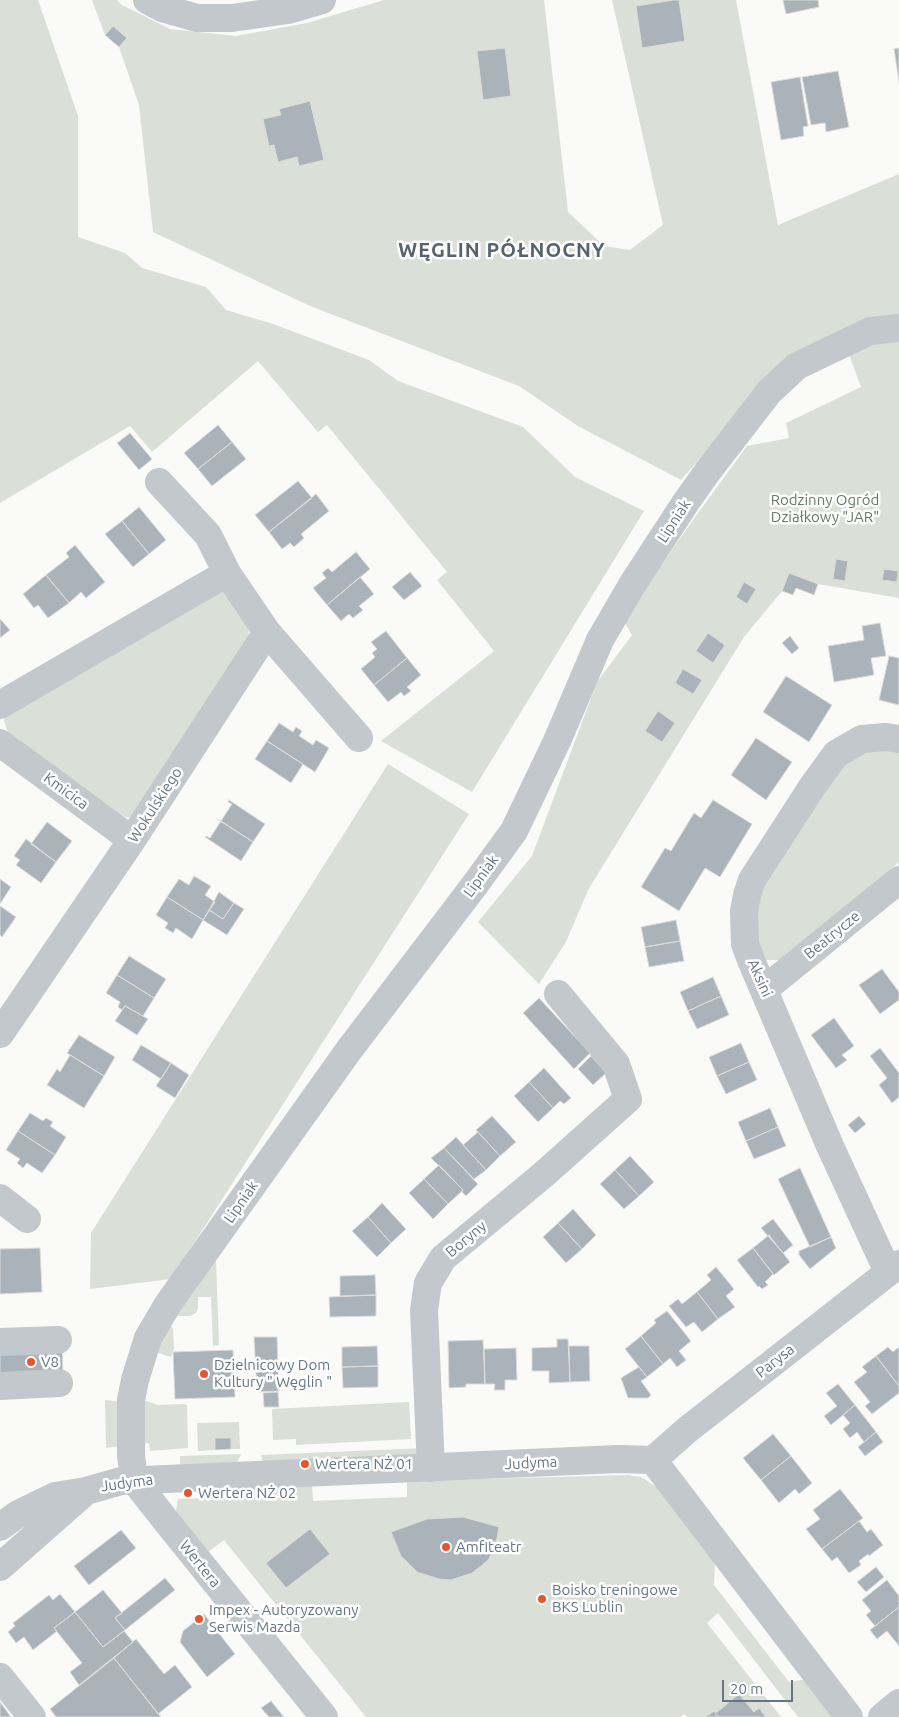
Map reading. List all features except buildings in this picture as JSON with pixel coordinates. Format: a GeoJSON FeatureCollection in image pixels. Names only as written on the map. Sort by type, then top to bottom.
{"type":"FeatureCollection","features":[{"type":"Feature","properties":{"kind":"street"},"geometry":{"type":"LineString","coordinates":[[147,0],[162,8],[198,18],[232,18],[288,10],[322,0]]}},
{"type":"Feature","properties":{"kind":"street","name":"Lipniak"},"geometry":{"type":"LineString","coordinates":[[134,1480],[131,1455],[131,1400],[148,1338],[168,1304],[349,1050],[514,831],[557,741],[600,640],[632,584],[686,502],[750,415],[776,384],[797,366],[870,331],[899,328]]}},
{"type":"Feature","properties":{"kind":"street"},"geometry":{"type":"LineString","coordinates":[[159,482],[208,536],[227,573],[267,632],[359,738]]}},
{"type":"Feature","properties":{"kind":"street"},"geometry":{"type":"LineString","coordinates":[[0,705],[227,573]]}},
{"type":"Feature","properties":{"kind":"street","name":"Wokulskiego"},"geometry":{"type":"LineString","coordinates":[[0,1034],[132,840],[267,632]]}},
{"type":"Feature","properties":{"kind":"street","name":"Aksini"},"geometry":{"type":"LineString","coordinates":[[894,1268],[830,1146],[745,944],[744,911],[752,880],[812,787],[836,754],[862,739],[886,737],[899,739]]}},
{"type":"Feature","properties":{"kind":"street","name":"Kmicica"},"geometry":{"type":"LineString","coordinates":[[0,743],[132,840]]}},
{"type":"Feature","properties":{"kind":"street","name":"Beatrycze"},"geometry":{"type":"LineString","coordinates":[[765,989],[899,880]]}},
{"type":"Feature","properties":{"kind":"street","name":"Boryny"},"geometry":{"type":"LineString","coordinates":[[432,1468],[424,1310],[428,1283],[443,1258],[543,1174],[628,1098],[616,1064],[558,994]]}},
{"type":"Feature","properties":{"kind":"street"},"geometry":{"type":"LineString","coordinates":[[0,1198],[27,1219]]}},
{"type":"Feature","properties":{"kind":"street","name":"Parysa"},"geometry":{"type":"LineString","coordinates":[[653,1460],[687,1430],[894,1268]]}},
{"type":"Feature","properties":{"kind":"street"},"geometry":{"type":"LineString","coordinates":[[0,1342],[58,1340]]}},
{"type":"Feature","properties":{"kind":"street"},"geometry":{"type":"LineString","coordinates":[[0,1386],[60,1383]]}},
{"type":"Feature","properties":{"kind":"street","name":"Judyma"},"geometry":{"type":"LineString","coordinates":[[0,1527],[18,1514],[55,1496],[110,1483],[134,1480],[618,1459],[653,1460]]}},
{"type":"Feature","properties":{"kind":"street"},"geometry":{"type":"LineString","coordinates":[[653,1460],[849,1717]]}},
{"type":"Feature","properties":{"kind":"street","name":"Wertera"},"geometry":{"type":"LineString","coordinates":[[134,1480],[324,1717]]}},
{"type":"Feature","properties":{"kind":"street","name":"Judyma"},"geometry":{"type":"LineString","coordinates":[[0,1567],[86,1490]]}},
{"type":"Feature","properties":{"kind":"street"},"geometry":{"type":"LineString","coordinates":[[0,1677],[32,1717]]}},
{"type":"Feature","properties":{"kind":"street"},"geometry":{"type":"LineString","coordinates":[[882,1717],[899,1703]]}},
{"type":"Feature","properties":{"kind":"green space"},"geometry":{"type":"Polygon","coordinates":[[[0,0],[38,0],[78,116],[78,237],[125,253],[142,268],[206,287],[226,310],[273,324],[369,360],[398,381],[523,427],[575,477],[644,511],[472,792],[381,741],[494,651],[437,580],[447,572],[327,425],[318,432],[258,361],[152,452],[130,426],[0,503],[0,0]]]}},
{"type":"Feature","properties":{"kind":"green space","name":"Rodzinny Ogród Działkowy \"JAR\""},"geometry":{"type":"Polygon","coordinates":[[[92,0],[117,0],[122,5],[170,29],[236,36],[307,23],[384,0],[544,0],[568,212],[604,246],[630,250],[663,225],[612,0],[736,0],[778,225],[899,174],[899,598],[818,584],[789,574],[782,591],[744,637],[588,890],[566,942],[539,984],[478,922],[532,856],[597,682],[632,635],[623,620],[698,513],[747,446],[789,438],[786,423],[861,387],[841,333],[771,378],[681,480],[578,426],[519,386],[310,306],[153,232],[139,105],[119,47],[127,38],[113,26],[105,35],[92,0]]]}},
{"type":"Feature","properties":{"kind":"green space"},"geometry":{"type":"Polygon","coordinates":[[[213,591],[224,592],[246,617],[249,631],[246,644],[133,818],[125,817],[20,744],[7,730],[4,720],[10,708],[213,591]]]}},
{"type":"Feature","properties":{"kind":"green space"},"geometry":{"type":"Polygon","coordinates":[[[899,748],[899,862],[781,960],[767,960],[763,957],[752,926],[764,886],[826,787],[853,752],[899,748]]]}},
{"type":"Feature","properties":{"kind":"green space"},"geometry":{"type":"Polygon","coordinates":[[[388,764],[469,814],[171,1279],[90,1289],[91,1233],[388,764]]]}},
{"type":"Feature","properties":{"kind":"green space"},"geometry":{"type":"Polygon","coordinates":[[[210,1261],[216,1261],[219,1345],[213,1346],[211,1297],[198,1297],[196,1313],[190,1316],[178,1316],[175,1312],[210,1261]]]}},
{"type":"Feature","properties":{"kind":"green space"},"geometry":{"type":"Polygon","coordinates":[[[170,1325],[173,1328],[174,1348],[171,1357],[155,1352],[170,1325]]]}},
{"type":"Feature","properties":{"kind":"green space"},"geometry":{"type":"Polygon","coordinates":[[[140,1399],[158,1405],[187,1405],[188,1448],[150,1451],[149,1443],[140,1444],[140,1399]]]}},
{"type":"Feature","properties":{"kind":"green space"},"geometry":{"type":"Polygon","coordinates":[[[105,1400],[122,1402],[122,1446],[106,1448],[105,1400]]]}},
{"type":"Feature","properties":{"kind":"green space"},"geometry":{"type":"Polygon","coordinates":[[[409,1402],[411,1439],[296,1445],[296,1439],[273,1440],[272,1409],[409,1402]]]}},
{"type":"Feature","properties":{"kind":"green space"},"geometry":{"type":"Polygon","coordinates":[[[239,1422],[240,1449],[231,1449],[230,1438],[215,1438],[215,1450],[198,1451],[197,1423],[239,1422]]]}},
{"type":"Feature","properties":{"kind":"green space"},"geometry":{"type":"Polygon","coordinates":[[[425,1448],[422,1455],[263,1462],[261,1455],[425,1448]]]}},
{"type":"Feature","properties":{"kind":"green space"},"geometry":{"type":"Polygon","coordinates":[[[241,1454],[237,1463],[180,1468],[180,1456],[241,1454]]]}},
{"type":"Feature","properties":{"kind":"green space"},"geometry":{"type":"Polygon","coordinates":[[[628,1475],[641,1477],[665,1495],[715,1560],[714,1585],[789,1682],[808,1679],[835,1717],[798,1717],[718,1613],[707,1623],[781,1717],[766,1717],[754,1712],[739,1694],[717,1712],[715,1710],[707,1717],[687,1717],[684,1714],[681,1717],[366,1717],[224,1540],[207,1553],[175,1515],[178,1499],[209,1498],[209,1489],[312,1486],[313,1501],[407,1497],[407,1481],[628,1475]]]}},
{"type":"Feature","properties":{"kind":"place","name":"V8"},"geometry":{"type":"Point","coordinates":[31,1362]}},
{"type":"Feature","properties":{"kind":"place","name":"Dzielnicowy Dom Kultury \" Węglin \""},"geometry":{"type":"Point","coordinates":[204,1374]}},
{"type":"Feature","properties":{"kind":"place","name":"Wertera NŻ 01"},"geometry":{"type":"Point","coordinates":[305,1464]}},
{"type":"Feature","properties":{"kind":"place","name":"Wertera NŻ 02"},"geometry":{"type":"Point","coordinates":[188,1493]}},
{"type":"Feature","properties":{"kind":"place","name":"Amfiteatr"},"geometry":{"type":"Point","coordinates":[446,1547]}},
{"type":"Feature","properties":{"kind":"place","name":"Boisko treningowe BKS Lublin"},"geometry":{"type":"Point","coordinates":[542,1599]}},
{"type":"Feature","properties":{"kind":"place","name":"Impex - Autoryzowany Serwis Mazda"},"geometry":{"type":"Point","coordinates":[199,1619]}},
{"type":"Feature","properties":{"kind":"district","name":"WĘGLIN PÓŁNOCNY"},"geometry":{"type":"Point","coordinates":[502,250]}}]}
